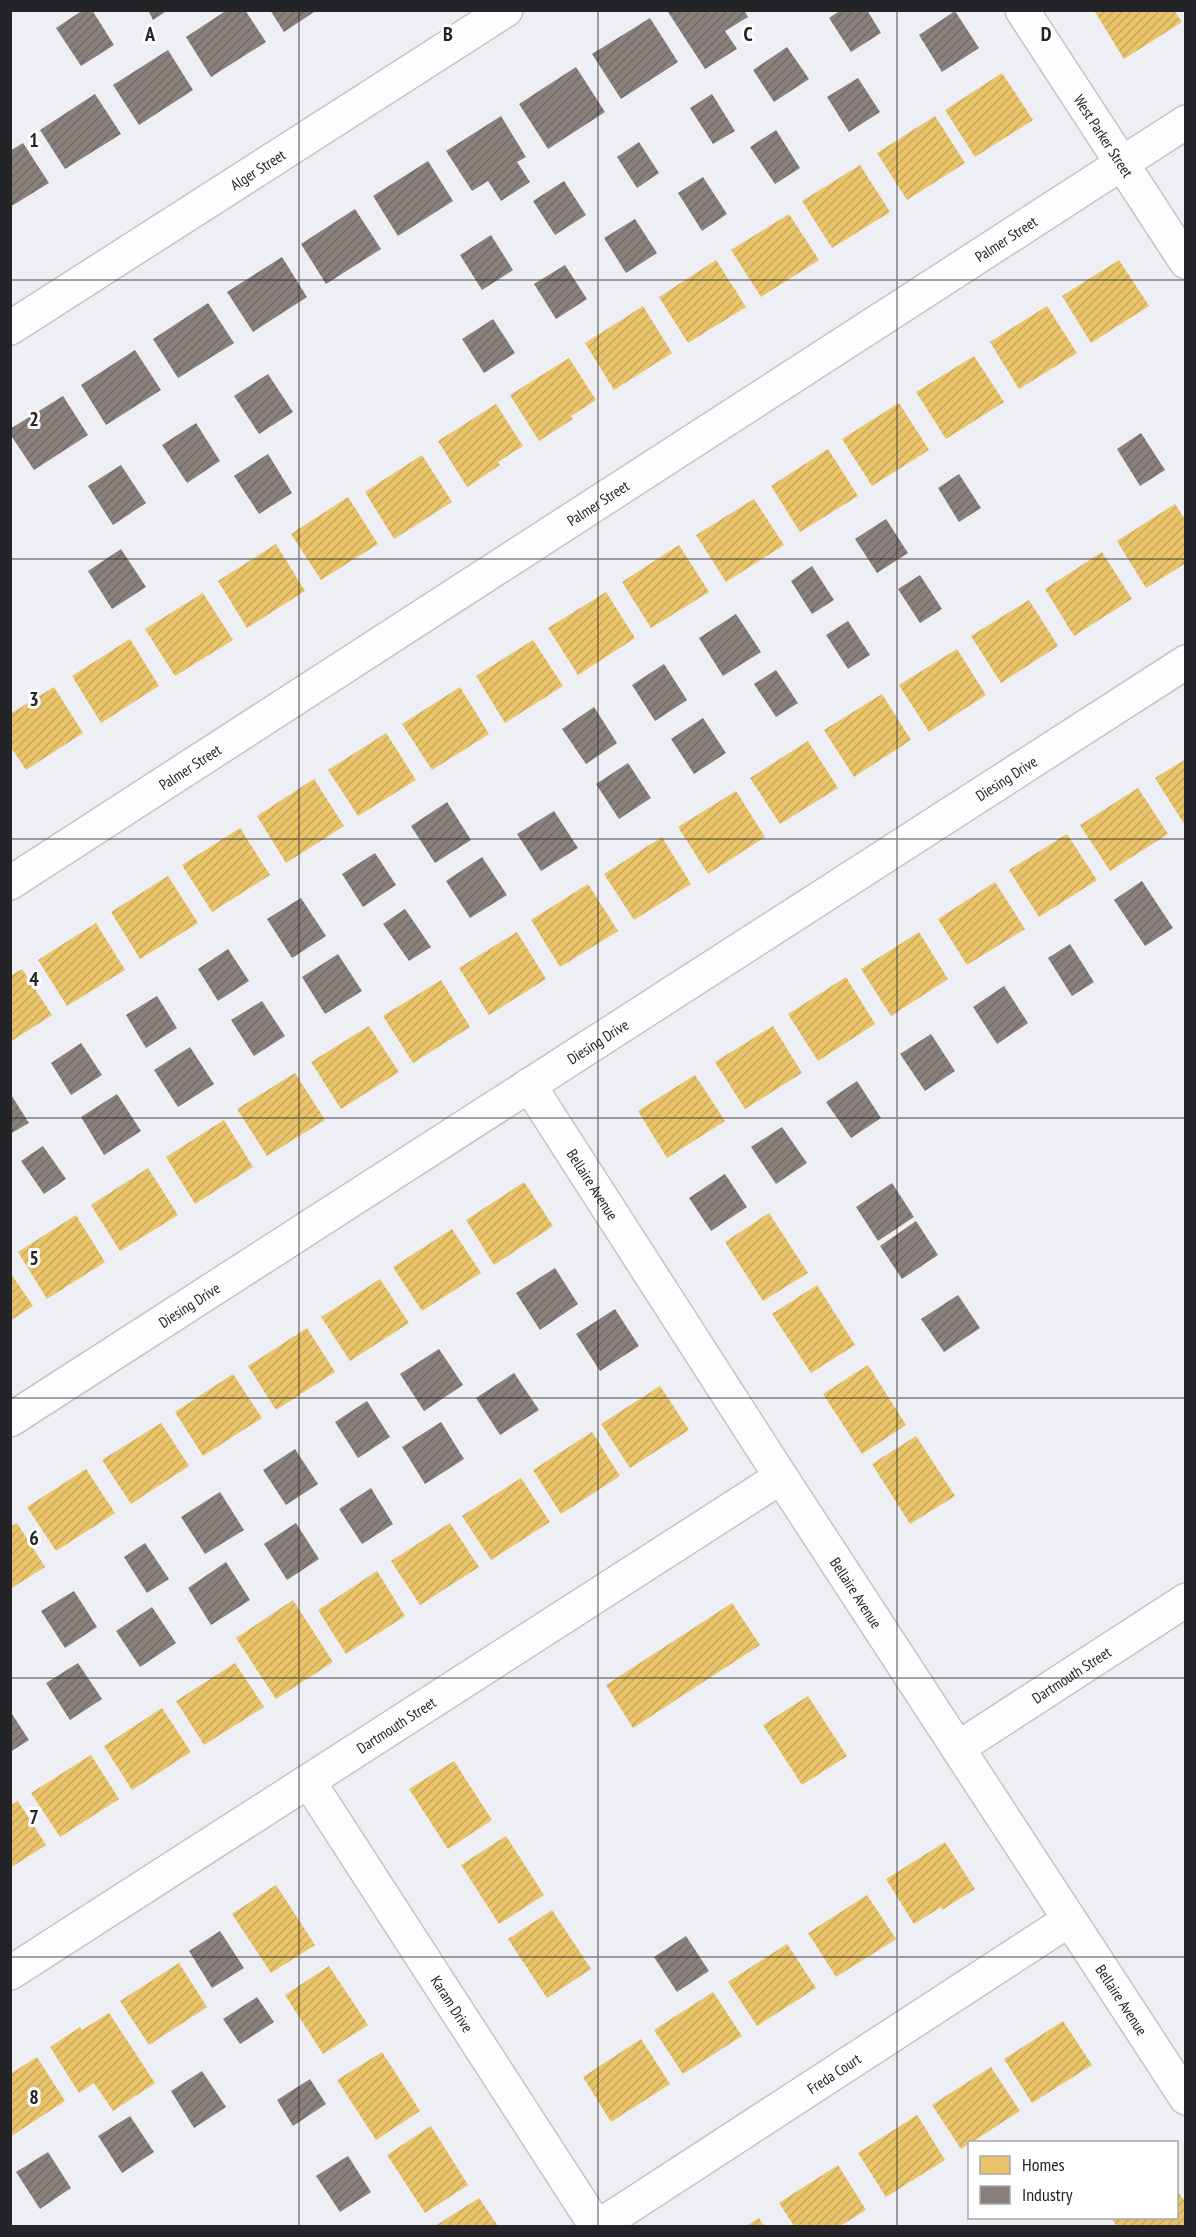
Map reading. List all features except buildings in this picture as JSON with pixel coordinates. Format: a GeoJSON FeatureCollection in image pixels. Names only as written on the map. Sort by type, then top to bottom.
{"type":"FeatureCollection","features":[{"type":"Feature","properties":{"kind":"street","name":"Alger Street"},"geometry":{"type":"LineString","coordinates":[[10,328],[506,10]]}},
{"type":"Feature","properties":{"kind":"street","name":"West Parker Street"},"geometry":{"type":"LineString","coordinates":[[1022,10],[1185,262]]}},
{"type":"Feature","properties":{"kind":"street","name":"Palmer Street"},"geometry":{"type":"LineString","coordinates":[[10,883],[1185,122]]}},
{"type":"Feature","properties":{"kind":"street","name":"Diesing Drive"},"geometry":{"type":"LineString","coordinates":[[10,1419],[1185,662]]}},
{"type":"Feature","properties":{"kind":"street","name":"Bellaire Avenue"},"geometry":{"type":"LineString","coordinates":[[529,1085],[1185,2098]]}},
{"type":"Feature","properties":{"kind":"street","name":"Dartmouth Street"},"geometry":{"type":"LineString","coordinates":[[10,1973],[781,1477]]}},
{"type":"Feature","properties":{"kind":"street","name":"Dartmouth Street"},"geometry":{"type":"LineString","coordinates":[[958,1748],[1185,1600]]}},
{"type":"Feature","properties":{"kind":"street","name":"Karam Drive"},"geometry":{"type":"LineString","coordinates":[[309,1782],[598,2226]]}},
{"type":"Feature","properties":{"kind":"street","name":"Freda Court"},"geometry":{"type":"LineString","coordinates":[[598,2226],[1069,1920]]}}]}
